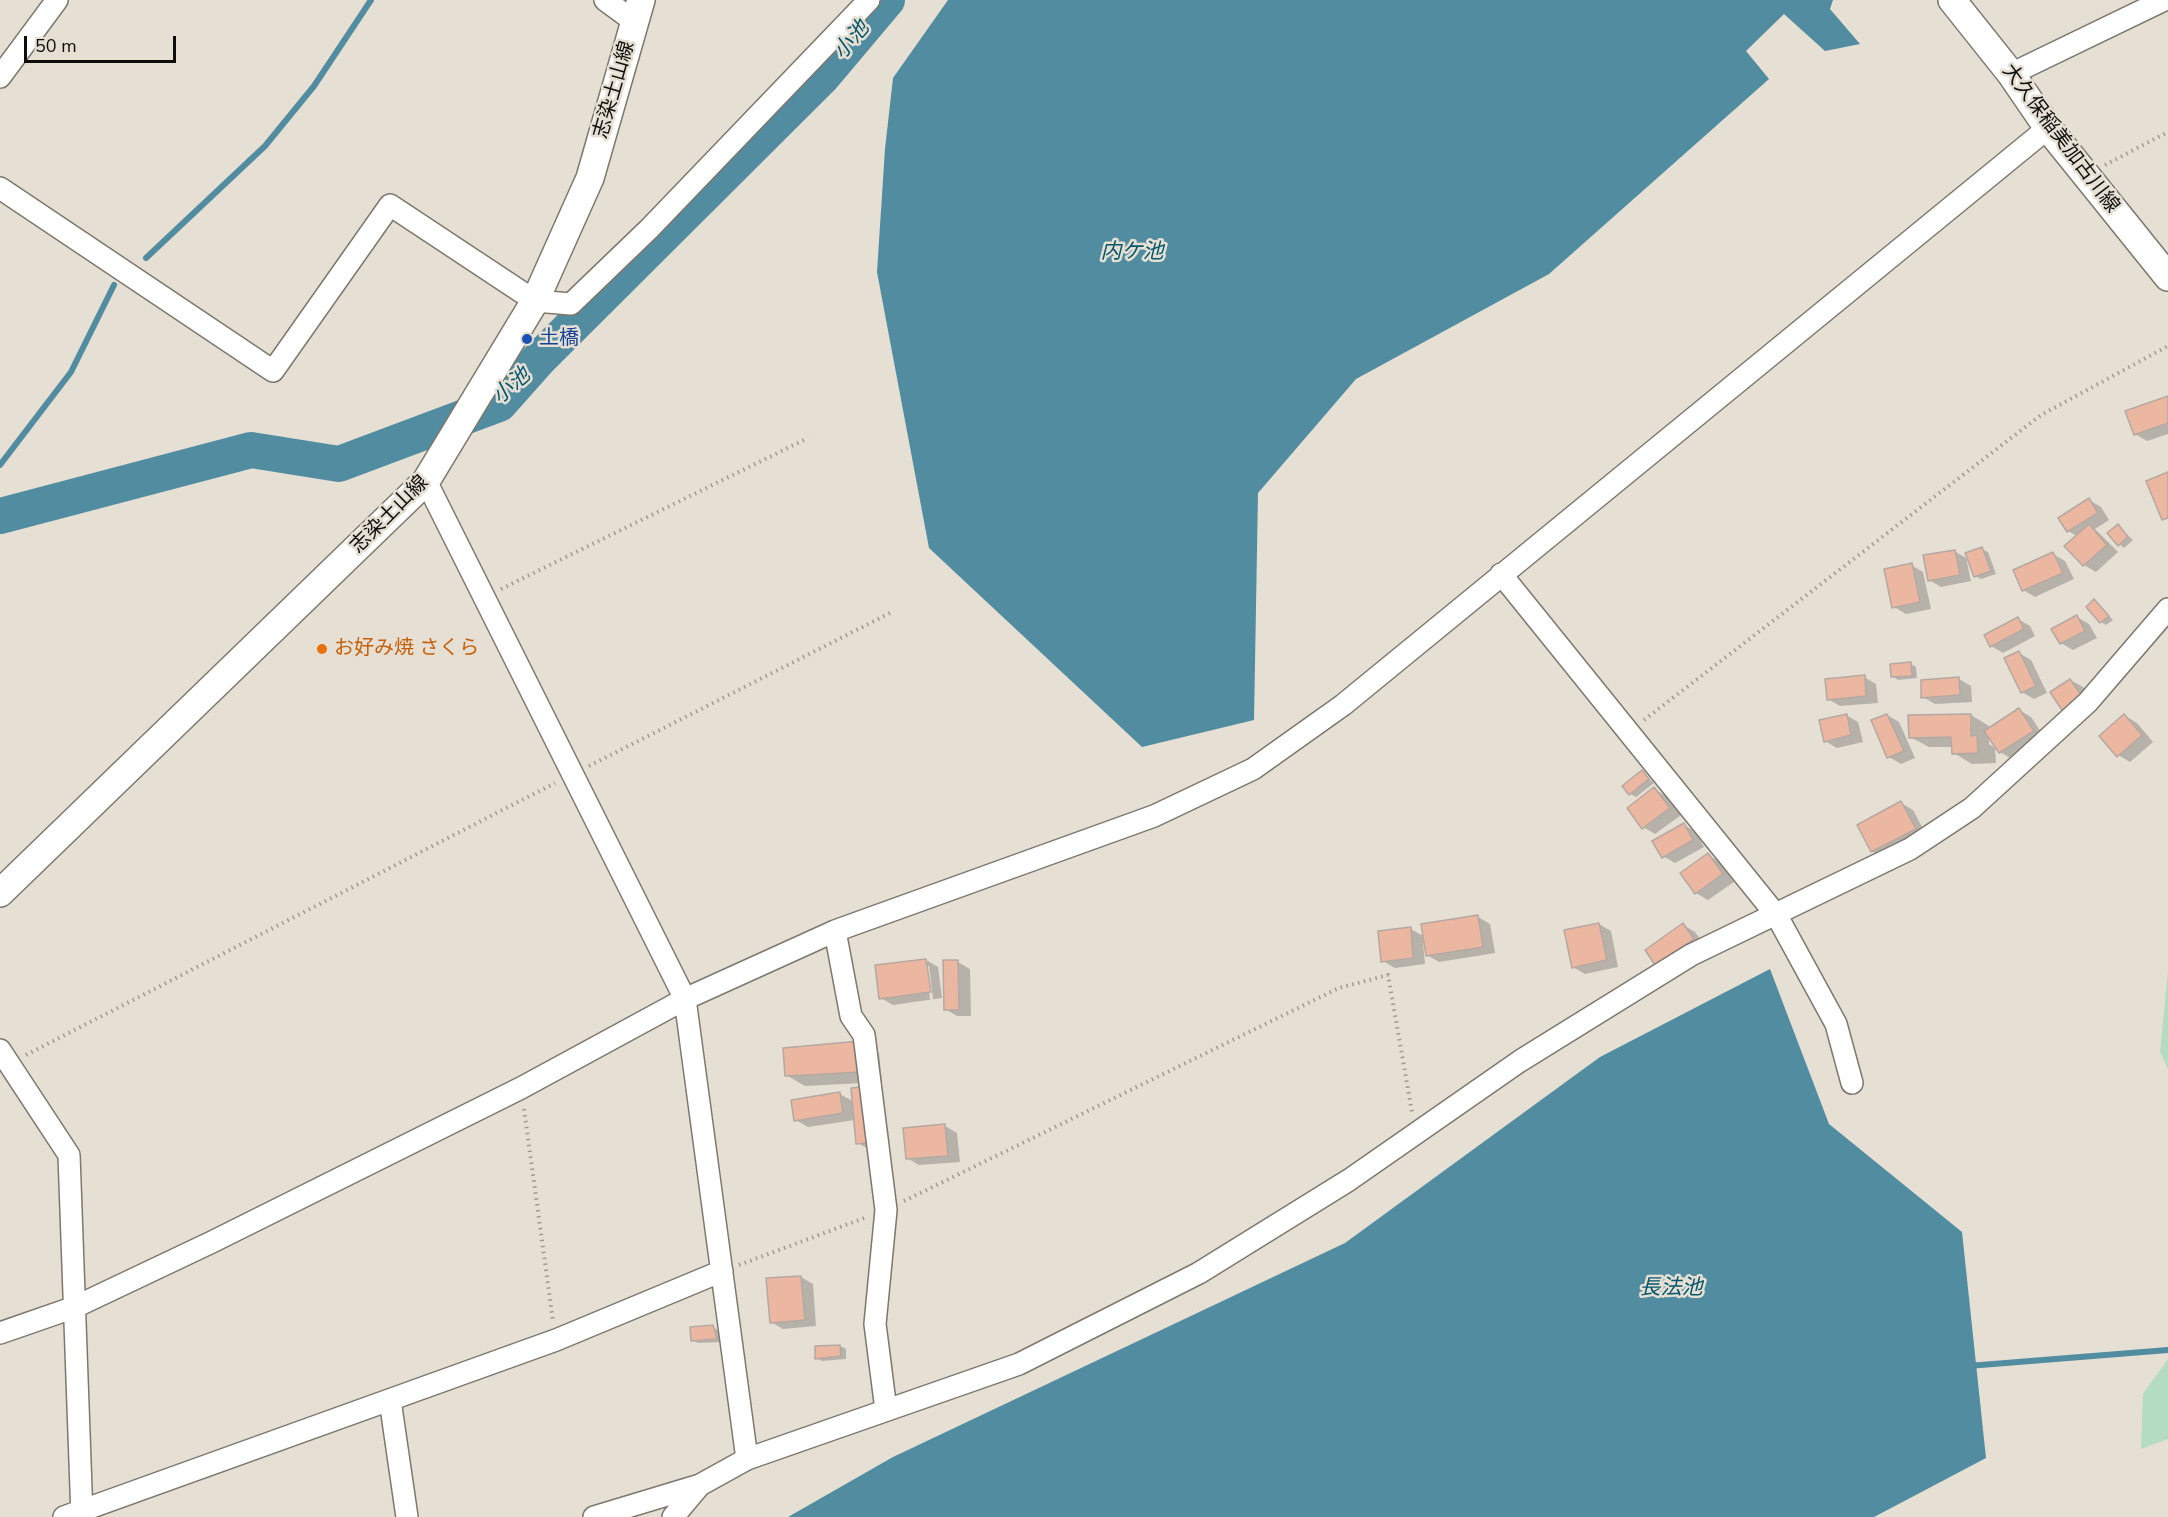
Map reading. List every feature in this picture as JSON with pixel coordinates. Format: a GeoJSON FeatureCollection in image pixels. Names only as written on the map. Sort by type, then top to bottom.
{"type":"FeatureCollection","features":[{"type":"Feature","properties":{"kind":"main road","name":"大久保稲美加古川線"},"geometry":{"type":"LineString","coordinates":[[1952,0],[2011,74],[2048,128],[2168,277]]}},
{"type":"Feature","properties":{"kind":"main road","name":"志染土山線"},"geometry":{"type":"LineString","coordinates":[[0,893],[426,481],[535,301],[590,178],[638,11]]}},
{"type":"Feature","properties":{"kind":"street"},"geometry":{"type":"LineString","coordinates":[[0,77],[57,0]]}},
{"type":"Feature","properties":{"kind":"street"},"geometry":{"type":"LineString","coordinates":[[605,0],[638,11]]}},
{"type":"Feature","properties":{"kind":"street"},"geometry":{"type":"LineString","coordinates":[[0,188],[273,371],[390,205],[535,301],[571,304],[649,229],[869,0]]}},
{"type":"Feature","properties":{"kind":"street"},"geometry":{"type":"LineString","coordinates":[[2011,74],[2164,0]]}},
{"type":"Feature","properties":{"kind":"street"},"geometry":{"type":"LineString","coordinates":[[0,1333],[75,1307],[212,1242],[521,1088],[685,999],[835,931],[1154,816],[1252,769],[1343,705],[2048,128]]}},
{"type":"Feature","properties":{"kind":"street"},"geometry":{"type":"LineString","coordinates":[[426,481],[685,999],[747,1459]]}},
{"type":"Feature","properties":{"kind":"street"},"geometry":{"type":"LineString","coordinates":[[1501,574],[1777,916],[1836,1024],[1852,1083]]}},
{"type":"Feature","properties":{"kind":"street"},"geometry":{"type":"LineString","coordinates":[[594,1517],[700,1485],[747,1459],[1019,1364],[1198,1273],[1349,1180],[1520,1061],[1691,955],[1777,916],[1910,849],[1972,808],[2088,702],[2168,609]]}},
{"type":"Feature","properties":{"kind":"street"},"geometry":{"type":"LineString","coordinates":[[835,931],[851,1016],[864,1035],[886,1210],[874,1324],[886,1410]]}},
{"type":"Feature","properties":{"kind":"street"},"geometry":{"type":"LineString","coordinates":[[5,1057],[69,1155],[75,1307],[76,1515],[556,1340],[722,1271]]}},
{"type":"Feature","properties":{"kind":"street"},"geometry":{"type":"LineString","coordinates":[[390,1400],[407,1517]]}},
{"type":"Feature","properties":{"kind":"street"},"geometry":{"type":"LineString","coordinates":[[673,1517],[700,1485]]}},
{"type":"Feature","properties":{"kind":"path"},"geometry":{"type":"LineString","coordinates":[[2086,175],[2168,132]]}},
{"type":"Feature","properties":{"kind":"path"},"geometry":{"type":"LineString","coordinates":[[1629,732],[2041,415],[2168,345]]}},
{"type":"Feature","properties":{"kind":"path"},"geometry":{"type":"LineString","coordinates":[[485,597],[808,438]]}},
{"type":"Feature","properties":{"kind":"path"},"geometry":{"type":"LineString","coordinates":[[5,1057],[573,774],[894,610]]}},
{"type":"Feature","properties":{"kind":"path"},"geometry":{"type":"LineString","coordinates":[[722,1271],[886,1210],[1339,988],[1388,975],[1416,1133]]}},
{"type":"Feature","properties":{"kind":"path"},"geometry":{"type":"LineString","coordinates":[[521,1088],[556,1340]]}},
{"type":"Feature","properties":{"kind":"green space"},"geometry":{"type":"Polygon","coordinates":[[[2168,972],[2168,1069],[2160,1052],[2168,972]]]}},
{"type":"Feature","properties":{"kind":"green space"},"geometry":{"type":"Polygon","coordinates":[[[2168,1359],[2168,1439],[2141,1449],[2143,1394],[2168,1359]]]}},
{"type":"Feature","properties":{"kind":"water","name":"内ケ池"},"geometry":{"type":"Polygon","coordinates":[[[948,0],[1833,0],[1830,9],[1860,44],[1825,51],[1784,14],[1746,51],[1769,79],[1549,274],[1356,379],[1258,493],[1254,720],[1142,747],[929,548],[877,272],[885,149],[893,78],[948,0]]]}},
{"type":"Feature","properties":{"kind":"water","name":"長法池"},"geometry":{"type":"Polygon","coordinates":[[[1770,969],[1829,1124],[1962,1232],[1986,1458],[1874,1517],[788,1517],[893,1457],[1345,1243],[1600,1057],[1770,969]]]}},
{"type":"Feature","properties":{"kind":"building"},"geometry":{"type":"Polygon","coordinates":[[[2168,396],[2168,423],[2134,435],[2125,411],[2168,396]]]}},
{"type":"Feature","properties":{"kind":"building"},"geometry":{"type":"Polygon","coordinates":[[[2168,472],[2168,518],[2162,520],[2146,481],[2168,472]]]}},
{"type":"Feature","properties":{"kind":"building"},"geometry":{"type":"Polygon","coordinates":[[[2089,498],[2098,513],[2067,532],[2058,518],[2089,498]]]}},
{"type":"Feature","properties":{"kind":"building"},"geometry":{"type":"Polygon","coordinates":[[[2089,524],[2107,545],[2083,566],[2064,546],[2089,524]]]}},
{"type":"Feature","properties":{"kind":"building"},"geometry":{"type":"Polygon","coordinates":[[[2118,524],[2128,537],[2118,546],[2107,533],[2118,524]]]}},
{"type":"Feature","properties":{"kind":"building"},"geometry":{"type":"Polygon","coordinates":[[[1982,547],[1991,571],[1974,577],[1965,553],[1982,547]]]}},
{"type":"Feature","properties":{"kind":"building"},"geometry":{"type":"Polygon","coordinates":[[[1955,550],[1960,575],[1928,581],[1923,555],[1955,550]]]}},
{"type":"Feature","properties":{"kind":"building"},"geometry":{"type":"Polygon","coordinates":[[[2053,552],[2063,573],[2022,591],[2013,570],[2053,552]]]}},
{"type":"Feature","properties":{"kind":"building"},"geometry":{"type":"Polygon","coordinates":[[[1912,563],[1920,602],[1892,608],[1884,569],[1912,563]]]}},
{"type":"Feature","properties":{"kind":"building"},"geometry":{"type":"Polygon","coordinates":[[[2094,599],[2109,616],[2100,623],[2086,607],[2094,599]]]}},
{"type":"Feature","properties":{"kind":"building"},"geometry":{"type":"Polygon","coordinates":[[[2077,615],[2085,631],[2060,644],[2051,629],[2077,615]]]}},
{"type":"Feature","properties":{"kind":"building"},"geometry":{"type":"Polygon","coordinates":[[[2018,617],[2024,629],[1990,647],[1984,635],[2018,617]]]}},
{"type":"Feature","properties":{"kind":"building"},"geometry":{"type":"Polygon","coordinates":[[[2019,651],[2036,686],[2021,693],[2004,658],[2019,651]]]}},
{"type":"Feature","properties":{"kind":"building"},"geometry":{"type":"Polygon","coordinates":[[[1911,662],[1912,676],[1891,677],[1890,664],[1911,662]]]}},
{"type":"Feature","properties":{"kind":"building"},"geometry":{"type":"Polygon","coordinates":[[[1865,675],[1866,696],[1827,700],[1825,679],[1865,675]]]}},
{"type":"Feature","properties":{"kind":"building"},"geometry":{"type":"Polygon","coordinates":[[[1959,677],[1960,695],[1921,698],[1921,680],[1959,677]]]}},
{"type":"Feature","properties":{"kind":"building"},"geometry":{"type":"Polygon","coordinates":[[[2070,679],[2084,699],[2064,713],[2050,692],[2070,679]]]}},
{"type":"Feature","properties":{"kind":"building"},"geometry":{"type":"Polygon","coordinates":[[[2019,708],[2034,731],[1999,753],[1984,731],[2019,708]]]}},
{"type":"Feature","properties":{"kind":"building"},"geometry":{"type":"Polygon","coordinates":[[[1847,714],[1851,735],[1824,742],[1819,720],[1847,714]]]}},
{"type":"Feature","properties":{"kind":"building"},"geometry":{"type":"Polygon","coordinates":[[[1887,714],[1904,751],[1887,758],[1871,720],[1887,714]]]}},
{"type":"Feature","properties":{"kind":"building"},"geometry":{"type":"Polygon","coordinates":[[[1971,714],[1971,736],[1977,735],[1978,753],[1952,754],[1951,737],[1909,738],[1908,715],[1971,714]]]}},
{"type":"Feature","properties":{"kind":"building"},"geometry":{"type":"Polygon","coordinates":[[[2124,714],[2142,735],[2117,757],[2099,736],[2124,714]]]}},
{"type":"Feature","properties":{"kind":"building"},"geometry":{"type":"Polygon","coordinates":[[[1642,770],[1649,779],[1629,795],[1622,786],[1642,770]]]}},
{"type":"Feature","properties":{"kind":"building"},"geometry":{"type":"Polygon","coordinates":[[[1654,787],[1670,808],[1642,829],[1627,808],[1654,787]]]}},
{"type":"Feature","properties":{"kind":"building"},"geometry":{"type":"Polygon","coordinates":[[[1901,801],[1916,829],[1871,852],[1857,825],[1901,801]]]}},
{"type":"Feature","properties":{"kind":"building"},"geometry":{"type":"Polygon","coordinates":[[[1684,823],[1693,840],[1662,858],[1652,841],[1684,823]]]}},
{"type":"Feature","properties":{"kind":"building"},"geometry":{"type":"Polygon","coordinates":[[[1708,853],[1723,874],[1695,894],[1680,873],[1708,853]]]}},
{"type":"Feature","properties":{"kind":"building"},"geometry":{"type":"Polygon","coordinates":[[[1478,915],[1483,947],[1426,956],[1421,924],[1478,915]]]}},
{"type":"Feature","properties":{"kind":"building"},"geometry":{"type":"Polygon","coordinates":[[[1599,923],[1607,960],[1572,968],[1564,930],[1599,923]]]}},
{"type":"Feature","properties":{"kind":"building"},"geometry":{"type":"Polygon","coordinates":[[[1683,923],[1694,939],[1655,965],[1645,950],[1683,923]]]}},
{"type":"Feature","properties":{"kind":"building"},"geometry":{"type":"Polygon","coordinates":[[[1411,927],[1413,958],[1381,962],[1378,931],[1411,927]]]}},
{"type":"Feature","properties":{"kind":"building"},"geometry":{"type":"Polygon","coordinates":[[[926,959],[931,992],[879,999],[875,965],[926,959]]]}},
{"type":"Feature","properties":{"kind":"building"},"geometry":{"type":"Polygon","coordinates":[[[943,960],[958,960],[959,1010],[944,1010],[943,960]]]}},
{"type":"Feature","properties":{"kind":"building"},"geometry":{"type":"Polygon","coordinates":[[[860,1041],[864,1072],[785,1076],[783,1048],[860,1041]]]}},
{"type":"Feature","properties":{"kind":"building"},"geometry":{"type":"Polygon","coordinates":[[[870,1086],[875,1142],[856,1144],[851,1088],[870,1086]]]}},
{"type":"Feature","properties":{"kind":"building"},"geometry":{"type":"Polygon","coordinates":[[[840,1092],[843,1113],[794,1121],[791,1100],[840,1092]]]}},
{"type":"Feature","properties":{"kind":"building"},"geometry":{"type":"Polygon","coordinates":[[[945,1124],[948,1156],[906,1159],[903,1128],[945,1124]]]}},
{"type":"Feature","properties":{"kind":"building"},"geometry":{"type":"Polygon","coordinates":[[[801,1276],[805,1320],[770,1323],[766,1278],[801,1276]]]}},
{"type":"Feature","properties":{"kind":"building"},"geometry":{"type":"Polygon","coordinates":[[[713,1325],[717,1339],[691,1341],[690,1327],[713,1325]]]}},
{"type":"Feature","properties":{"kind":"building"},"geometry":{"type":"Polygon","coordinates":[[[840,1345],[841,1356],[815,1359],[815,1346],[840,1345]]]}},
{"type":"Feature","properties":{"kind":"waterway"},"geometry":{"type":"LineString","coordinates":[[146,258],[265,146],[314,86],[371,0]]}},
{"type":"Feature","properties":{"kind":"waterway","name":"小池"},"geometry":{"type":"LineString","coordinates":[[0,516],[251,450],[339,464],[499,404],[539,359],[823,76],[887,0]]}},
{"type":"Feature","properties":{"kind":"waterway"},"geometry":{"type":"LineString","coordinates":[[0,465],[71,372],[114,285]]}},
{"type":"Feature","properties":{"kind":"waterway"},"geometry":{"type":"LineString","coordinates":[[1968,1366],[2168,1350]]}},
{"type":"Feature","properties":{"kind":"place","name":"土橋"},"geometry":{"type":"Point","coordinates":[527,339]}},
{"type":"Feature","properties":{"kind":"place","name":"お好み焼 さくら"},"geometry":{"type":"Point","coordinates":[322,649]}}]}
